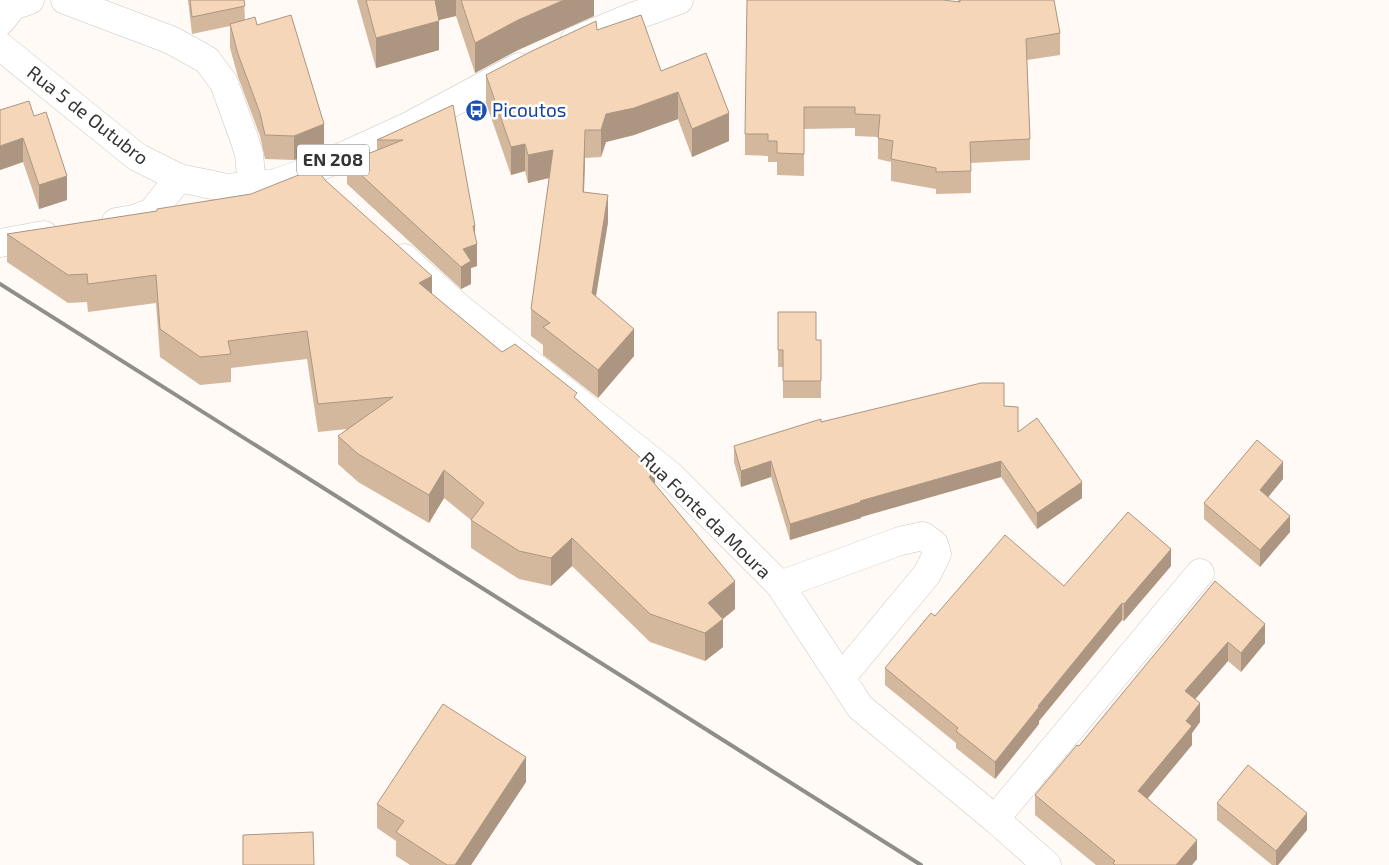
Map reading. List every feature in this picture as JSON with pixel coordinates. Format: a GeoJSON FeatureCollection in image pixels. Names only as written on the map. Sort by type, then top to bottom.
{"type":"FeatureCollection","features":[{"type":"Feature","properties":{"kind":"street"},"geometry":{"type":"LineString","coordinates":[[0,22],[13,6],[30,0]]}},
{"type":"Feature","properties":{"kind":"street"},"geometry":{"type":"LineString","coordinates":[[65,0],[171,40],[207,60],[224,84],[245,141],[249,154],[252,186]]}},
{"type":"Feature","properties":{"kind":"street","name":"Rua 5 de Outubro"},"geometry":{"type":"LineString","coordinates":[[0,46],[137,157],[180,178],[227,188],[324,178],[407,127],[548,54],[597,31],[680,0]]}},
{"type":"Feature","properties":{"kind":"street"},"geometry":{"type":"LineString","coordinates":[[94,226],[134,219],[152,212],[180,178]]}},
{"type":"Feature","properties":{"kind":"street"},"geometry":{"type":"LineString","coordinates":[[0,243],[66,231]]}},
{"type":"Feature","properties":{"kind":"street","name":"Rua Fonte da Moura"},"geometry":{"type":"LineString","coordinates":[[386,241],[457,306],[670,475],[780,585],[860,707],[995,819],[1047,865]]}},
{"type":"Feature","properties":{"kind":"street"},"geometry":{"type":"LineString","coordinates":[[780,585],[900,541],[923,536],[934,544],[937,554],[928,574],[841,678]]}},
{"type":"Feature","properties":{"kind":"street"},"geometry":{"type":"LineString","coordinates":[[995,819],[1200,573]]}},
{"type":"Feature","properties":{"kind":"building"},"geometry":{"type":"Polygon","coordinates":[[[190,0],[244,0],[245,6],[192,17],[190,0]]]}},
{"type":"Feature","properties":{"kind":"building"},"geometry":{"type":"Polygon","coordinates":[[[366,0],[435,0],[439,21],[376,38],[366,0]]]}},
{"type":"Feature","properties":{"kind":"building"},"geometry":{"type":"Polygon","coordinates":[[[461,0],[564,0],[518,20],[475,43],[461,0]]]}},
{"type":"Feature","properties":{"kind":"building"},"geometry":{"type":"Polygon","coordinates":[[[747,0],[943,0],[960,2],[960,0],[1054,0],[1060,33],[1026,39],[1030,139],[970,142],[971,171],[936,172],[936,168],[891,159],[893,141],[878,138],[880,115],[855,114],[855,107],[804,107],[804,154],[777,153],[777,141],[768,141],[768,134],[745,134],[747,0]]]}},
{"type":"Feature","properties":{"kind":"building"},"geometry":{"type":"Polygon","coordinates":[[[291,15],[324,124],[294,136],[265,135],[260,113],[238,54],[230,24],[255,17],[257,25],[291,15]]]}},
{"type":"Feature","properties":{"kind":"building"},"geometry":{"type":"Polygon","coordinates":[[[641,15],[661,71],[706,53],[729,113],[692,129],[678,92],[634,108],[606,114],[601,130],[585,130],[583,192],[608,195],[592,293],[634,329],[598,370],[543,327],[550,323],[531,309],[553,150],[528,155],[525,144],[511,147],[486,75],[596,21],[597,30],[641,15]]]}},
{"type":"Feature","properties":{"kind":"building"},"geometry":{"type":"Polygon","coordinates":[[[29,101],[34,116],[46,112],[67,176],[39,185],[23,138],[0,146],[0,110],[29,101]]]}},
{"type":"Feature","properties":{"kind":"building"},"geometry":{"type":"Polygon","coordinates":[[[453,105],[477,244],[463,249],[471,261],[461,267],[347,162],[403,140],[377,140],[453,105]]]}},
{"type":"Feature","properties":{"kind":"building"},"geometry":{"type":"Polygon","coordinates":[[[316,168],[325,180],[432,276],[419,283],[502,352],[515,344],[577,393],[574,397],[655,471],[649,477],[735,581],[708,603],[723,619],[705,633],[650,614],[572,538],[551,558],[519,551],[471,520],[484,503],[444,470],[429,495],[358,454],[338,436],[393,397],[318,404],[307,331],[228,341],[231,354],[200,357],[160,329],[156,275],[88,284],[87,274],[68,275],[7,234],[157,211],[157,209],[251,194],[316,168]]]}},
{"type":"Feature","properties":{"kind":"building"},"geometry":{"type":"Polygon","coordinates":[[[778,312],[816,312],[816,340],[821,340],[821,381],[783,381],[783,350],[778,350],[778,312]]]}},
{"type":"Feature","properties":{"kind":"building"},"geometry":{"type":"Polygon","coordinates":[[[981,383],[1004,383],[1004,406],[1018,407],[1018,432],[1037,418],[1082,482],[1037,513],[1001,461],[860,501],[790,524],[771,461],[741,471],[734,446],[821,419],[821,422],[981,383]]]}},
{"type":"Feature","properties":{"kind":"building"},"geometry":{"type":"Polygon","coordinates":[[[1257,440],[1283,462],[1260,490],[1290,516],[1260,550],[1204,503],[1257,440]]]}},
{"type":"Feature","properties":{"kind":"building"},"geometry":{"type":"Polygon","coordinates":[[[1128,512],[1171,549],[1124,604],[1122,603],[995,762],[956,731],[958,728],[885,668],[931,613],[935,616],[1005,535],[1064,586],[1128,512]]]}},
{"type":"Feature","properties":{"kind":"building"},"geometry":{"type":"Polygon","coordinates":[[[1215,581],[1265,624],[1241,653],[1228,642],[1185,691],[1200,703],[1186,721],[1192,726],[1138,791],[1197,840],[1176,865],[1115,865],[1113,863],[1115,861],[1035,795],[1077,745],[1079,746],[1215,581]]]}},
{"type":"Feature","properties":{"kind":"building"},"geometry":{"type":"Polygon","coordinates":[[[443,704],[526,757],[455,865],[447,865],[396,832],[404,821],[377,804],[443,704]]]}},
{"type":"Feature","properties":{"kind":"building"},"geometry":{"type":"Polygon","coordinates":[[[1248,765],[1307,813],[1276,851],[1217,803],[1248,765]]]}},
{"type":"Feature","properties":{"kind":"building"},"geometry":{"type":"Polygon","coordinates":[[[313,832],[314,865],[243,865],[243,835],[313,832]]]}},
{"type":"Feature","properties":{"kind":"railway"},"geometry":{"type":"LineString","coordinates":[[0,284],[921,865]]}},
{"type":"Feature","properties":{"kind":"place","name":"Picoutos"},"geometry":{"type":"Point","coordinates":[476,110]}}]}
